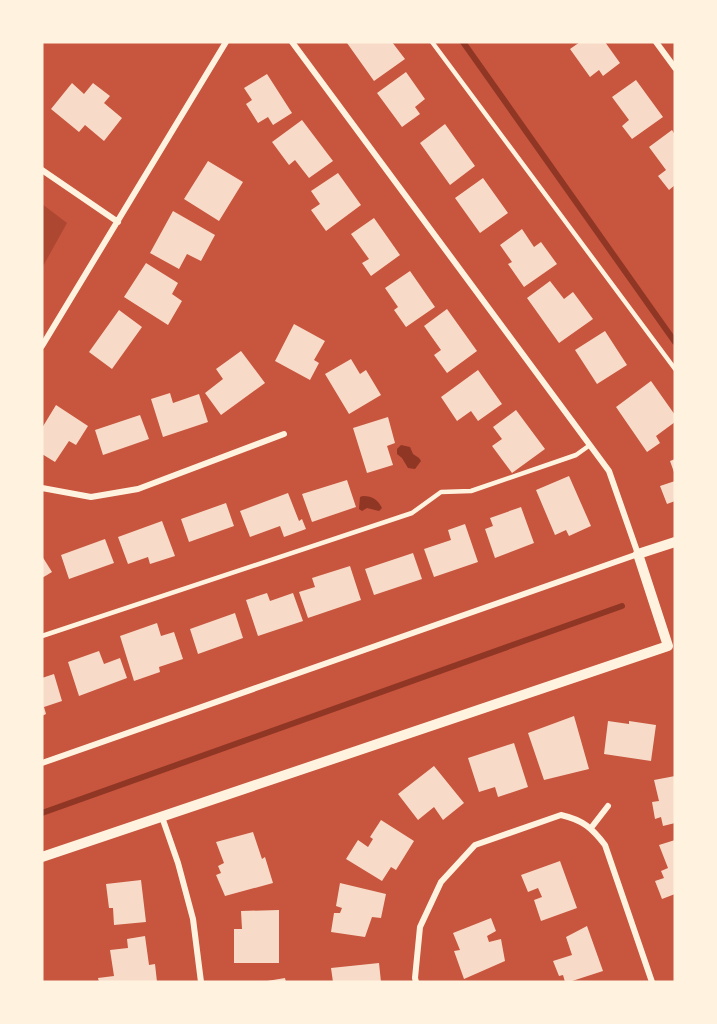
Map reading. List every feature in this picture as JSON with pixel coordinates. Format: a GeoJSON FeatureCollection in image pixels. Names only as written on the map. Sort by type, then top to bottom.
{"type":"FeatureCollection","features":[{"type":"Feature","properties":{"kind":"street"},"geometry":{"type":"LineString","coordinates":[[42,346],[226,42]]}},
{"type":"Feature","properties":{"kind":"street"},"geometry":{"type":"LineString","coordinates":[[42,857],[672,645],[609,471],[292,42]]}},
{"type":"Feature","properties":{"kind":"street"},"geometry":{"type":"LineString","coordinates":[[656,42],[675,68]]}},
{"type":"Feature","properties":{"kind":"street"},"geometry":{"type":"LineString","coordinates":[[42,170],[118,222]]}},
{"type":"Feature","properties":{"kind":"street"},"geometry":{"type":"LineString","coordinates":[[42,489],[91,497],[138,489],[284,434]]}},
{"type":"Feature","properties":{"kind":"street"},"geometry":{"type":"LineString","coordinates":[[42,763],[675,542]]}},
{"type":"Feature","properties":{"kind":"street"},"geometry":{"type":"LineString","coordinates":[[591,828],[608,806]]}},
{"type":"Feature","properties":{"kind":"street"},"geometry":{"type":"LineString","coordinates":[[416,980],[420,927],[441,882],[475,845],[561,815],[591,828],[605,845],[652,982]]}},
{"type":"Feature","properties":{"kind":"street"},"geometry":{"type":"LineString","coordinates":[[162,817],[178,863],[193,919],[201,982]]}},
{"type":"Feature","properties":{"kind":"lane"},"geometry":{"type":"LineString","coordinates":[[432,42],[675,369]]}},
{"type":"Feature","properties":{"kind":"lane"},"geometry":{"type":"LineString","coordinates":[[42,636],[412,513],[441,492],[471,491],[576,455],[590,445]]}},
{"type":"Feature","properties":{"kind":"shaded area"},"geometry":{"type":"Polygon","coordinates":[[[42,204],[67,223],[42,268],[42,204]]]}},
{"type":"Feature","properties":{"kind":"shaded area"},"geometry":{"type":"Polygon","coordinates":[[[401,445],[410,447],[413,454],[421,461],[415,469],[408,468],[397,454],[397,449],[401,445]]]}},
{"type":"Feature","properties":{"kind":"shaded area"},"geometry":{"type":"Polygon","coordinates":[[[360,497],[375,499],[382,508],[379,511],[367,508],[362,511],[359,509],[360,497]]]}},
{"type":"Feature","properties":{"kind":"building"},"geometry":{"type":"Polygon","coordinates":[[[348,42],[392,42],[405,59],[374,81],[348,42]]]}},
{"type":"Feature","properties":{"kind":"building"},"geometry":{"type":"Polygon","coordinates":[[[580,42],[605,42],[620,63],[603,76],[599,70],[590,77],[570,49],[580,42]]]}},
{"type":"Feature","properties":{"kind":"building"},"geometry":{"type":"Polygon","coordinates":[[[406,72],[425,99],[415,107],[420,114],[402,127],[377,93],[406,72]]]}},
{"type":"Feature","properties":{"kind":"building"},"geometry":{"type":"Polygon","coordinates":[[[267,74],[292,113],[273,125],[268,117],[258,123],[246,104],[252,100],[244,88],[267,74]]]}},
{"type":"Feature","properties":{"kind":"building"},"geometry":{"type":"Polygon","coordinates":[[[636,80],[663,117],[632,139],[622,126],[629,120],[612,97],[636,80]]]}},
{"type":"Feature","properties":{"kind":"building"},"geometry":{"type":"Polygon","coordinates":[[[72,83],[84,94],[93,83],[110,96],[104,103],[122,118],[104,141],[85,125],[79,132],[51,109],[72,83]]]}},
{"type":"Feature","properties":{"kind":"building"},"geometry":{"type":"Polygon","coordinates":[[[302,120],[333,161],[309,178],[295,160],[289,165],[272,142],[302,120]]]}},
{"type":"Feature","properties":{"kind":"building"},"geometry":{"type":"Polygon","coordinates":[[[445,124],[475,166],[450,185],[420,143],[445,124]]]}},
{"type":"Feature","properties":{"kind":"building"},"geometry":{"type":"Polygon","coordinates":[[[672,130],[675,135],[675,185],[669,190],[658,176],[666,170],[649,147],[672,130]]]}},
{"type":"Feature","properties":{"kind":"building"},"geometry":{"type":"Polygon","coordinates":[[[208,161],[243,182],[219,221],[184,199],[208,161]]]}},
{"type":"Feature","properties":{"kind":"building"},"geometry":{"type":"Polygon","coordinates":[[[338,173],[361,205],[326,231],[311,210],[320,204],[311,191],[338,173]]]}},
{"type":"Feature","properties":{"kind":"building"},"geometry":{"type":"Polygon","coordinates":[[[483,178],[508,213],[480,233],[455,198],[483,178]]]}},
{"type":"Feature","properties":{"kind":"building"},"geometry":{"type":"Polygon","coordinates":[[[173,211],[215,235],[201,261],[187,254],[179,269],[150,253],[173,211]]]}},
{"type":"Feature","properties":{"kind":"building"},"geometry":{"type":"Polygon","coordinates":[[[374,218],[400,255],[371,276],[362,263],[369,259],[351,234],[374,218]]]}},
{"type":"Feature","properties":{"kind":"building"},"geometry":{"type":"Polygon","coordinates":[[[522,229],[534,247],[541,242],[557,264],[524,287],[508,264],[512,262],[500,245],[522,229]]]}},
{"type":"Feature","properties":{"kind":"building"},"geometry":{"type":"Polygon","coordinates":[[[146,263],[178,283],[172,294],[182,301],[168,325],[124,297],[146,263]]]}},
{"type":"Feature","properties":{"kind":"building"},"geometry":{"type":"Polygon","coordinates":[[[410,271],[435,307],[406,327],[394,310],[398,307],[385,288],[410,271]]]}},
{"type":"Feature","properties":{"kind":"building"},"geometry":{"type":"Polygon","coordinates":[[[550,281],[564,299],[573,292],[593,319],[559,343],[527,298],[550,281]]]}},
{"type":"Feature","properties":{"kind":"building"},"geometry":{"type":"Polygon","coordinates":[[[447,309],[477,351],[447,373],[434,355],[441,350],[424,326],[447,309]]]}},
{"type":"Feature","properties":{"kind":"building"},"geometry":{"type":"Polygon","coordinates":[[[119,310],[142,327],[112,369],[89,352],[119,310]]]}},
{"type":"Feature","properties":{"kind":"building"},"geometry":{"type":"Polygon","coordinates":[[[294,324],[325,341],[314,360],[319,363],[310,380],[275,361],[294,324]]]}},
{"type":"Feature","properties":{"kind":"building"},"geometry":{"type":"Polygon","coordinates":[[[605,331],[627,365],[597,384],[575,350],[605,331]]]}},
{"type":"Feature","properties":{"kind":"building"},"geometry":{"type":"Polygon","coordinates":[[[241,351],[265,383],[221,415],[205,393],[223,379],[216,369],[241,351]]]}},
{"type":"Feature","properties":{"kind":"building"},"geometry":{"type":"Polygon","coordinates":[[[351,359],[360,374],[366,370],[381,395],[349,414],[325,374],[351,359]]]}},
{"type":"Feature","properties":{"kind":"building"},"geometry":{"type":"Polygon","coordinates":[[[478,370],[502,404],[478,421],[471,411],[457,421],[441,397],[478,370]]]}},
{"type":"Feature","properties":{"kind":"building"},"geometry":{"type":"Polygon","coordinates":[[[651,381],[675,415],[675,422],[656,436],[660,443],[647,452],[616,407],[651,381]]]}},
{"type":"Feature","properties":{"kind":"building"},"geometry":{"type":"Polygon","coordinates":[[[170,393],[173,403],[199,394],[208,422],[163,437],[151,399],[170,393]]]}},
{"type":"Feature","properties":{"kind":"building"},"geometry":{"type":"Polygon","coordinates":[[[56,405],[88,426],[76,445],[69,441],[55,462],[42,454],[42,428],[56,405]]]}},
{"type":"Feature","properties":{"kind":"building"},"geometry":{"type":"Polygon","coordinates":[[[516,410],[545,449],[512,473],[492,446],[502,439],[493,427],[516,410]]]}},
{"type":"Feature","properties":{"kind":"building"},"geometry":{"type":"Polygon","coordinates":[[[140,415],[149,439],[103,455],[95,430],[140,415]]]}},
{"type":"Feature","properties":{"kind":"building"},"geometry":{"type":"Polygon","coordinates":[[[388,417],[395,443],[387,446],[393,465],[367,473],[353,428],[388,417]]]}},
{"type":"Feature","properties":{"kind":"building"},"geometry":{"type":"Polygon","coordinates":[[[675,459],[675,475],[670,461],[675,459]]]}},
{"type":"Feature","properties":{"kind":"building"},"geometry":{"type":"Polygon","coordinates":[[[569,476],[591,526],[569,536],[566,530],[555,535],[536,490],[569,476]]]}},
{"type":"Feature","properties":{"kind":"building"},"geometry":{"type":"Polygon","coordinates":[[[347,480],[356,507],[312,522],[302,494],[347,480]]]}},
{"type":"Feature","properties":{"kind":"building"},"geometry":{"type":"Polygon","coordinates":[[[675,481],[675,501],[667,504],[660,486],[675,481]]]}},
{"type":"Feature","properties":{"kind":"building"},"geometry":{"type":"Polygon","coordinates":[[[288,493],[299,521],[302,519],[306,529],[284,537],[280,526],[250,537],[240,511],[288,493]]]}},
{"type":"Feature","properties":{"kind":"building"},"geometry":{"type":"Polygon","coordinates":[[[226,503],[234,526],[189,542],[181,519],[226,503]]]}},
{"type":"Feature","properties":{"kind":"building"},"geometry":{"type":"Polygon","coordinates":[[[521,507],[534,543],[495,558],[485,529],[493,526],[490,518],[521,507]]]}},
{"type":"Feature","properties":{"kind":"building"},"geometry":{"type":"Polygon","coordinates":[[[162,521],[175,556],[150,564],[148,557],[128,564],[118,537],[162,521]]]}},
{"type":"Feature","properties":{"kind":"building"},"geometry":{"type":"Polygon","coordinates":[[[465,524],[478,562],[434,577],[424,549],[451,540],[448,530],[465,524]]]}},
{"type":"Feature","properties":{"kind":"building"},"geometry":{"type":"Polygon","coordinates":[[[105,539],[114,563],[69,579],[61,555],[105,539]]]}},
{"type":"Feature","properties":{"kind":"building"},"geometry":{"type":"Polygon","coordinates":[[[413,553],[422,579],[374,595],[365,569],[413,553]]]}},
{"type":"Feature","properties":{"kind":"building"},"geometry":{"type":"Polygon","coordinates":[[[42,556],[52,572],[42,578],[42,556]]]}},
{"type":"Feature","properties":{"kind":"building"},"geometry":{"type":"Polygon","coordinates":[[[350,566],[361,600],[308,618],[299,592],[315,587],[312,578],[350,566]]]}},
{"type":"Feature","properties":{"kind":"building"},"geometry":{"type":"Polygon","coordinates":[[[267,593],[270,601],[293,593],[303,621],[258,636],[246,600],[267,593]]]}},
{"type":"Feature","properties":{"kind":"building"},"geometry":{"type":"Polygon","coordinates":[[[235,613],[243,638],[198,654],[190,629],[235,613]]]}},
{"type":"Feature","properties":{"kind":"building"},"geometry":{"type":"Polygon","coordinates":[[[157,623],[161,636],[174,632],[183,659],[159,667],[160,672],[134,681],[120,636],[157,623]]]}},
{"type":"Feature","properties":{"kind":"building"},"geometry":{"type":"Polygon","coordinates":[[[99,651],[104,664],[120,658],[127,678],[79,696],[68,662],[99,651]]]}},
{"type":"Feature","properties":{"kind":"building"},"geometry":{"type":"Polygon","coordinates":[[[54,674],[62,701],[44,707],[46,714],[42,716],[42,678],[54,674]]]}},
{"type":"Feature","properties":{"kind":"building"},"geometry":{"type":"Polygon","coordinates":[[[574,716],[589,769],[544,780],[528,733],[574,716]]]}},
{"type":"Feature","properties":{"kind":"building"},"geometry":{"type":"Polygon","coordinates":[[[608,721],[656,725],[651,761],[604,754],[608,721]]]}},
{"type":"Feature","properties":{"kind":"building"},"geometry":{"type":"Polygon","coordinates":[[[514,743],[528,787],[498,797],[495,787],[479,792],[468,758],[514,743]]]}},
{"type":"Feature","properties":{"kind":"building"},"geometry":{"type":"Polygon","coordinates":[[[434,766],[464,803],[443,820],[434,807],[418,820],[398,794],[434,766]]]}},
{"type":"Feature","properties":{"kind":"building"},"geometry":{"type":"Polygon","coordinates":[[[675,776],[675,823],[663,826],[661,817],[655,819],[652,802],[659,801],[654,780],[675,776]]]}},
{"type":"Feature","properties":{"kind":"building"},"geometry":{"type":"Polygon","coordinates":[[[381,820],[414,841],[396,870],[391,867],[382,881],[346,859],[358,840],[368,847],[373,839],[370,837],[381,820]]]}},
{"type":"Feature","properties":{"kind":"building"},"geometry":{"type":"Polygon","coordinates":[[[253,832],[262,859],[265,857],[273,883],[225,896],[216,875],[221,873],[218,866],[224,863],[216,842],[253,832]]]}},
{"type":"Feature","properties":{"kind":"building"},"geometry":{"type":"Polygon","coordinates":[[[675,840],[675,894],[662,899],[655,881],[664,878],[661,871],[668,868],[659,845],[675,840]]]}},
{"type":"Feature","properties":{"kind":"building"},"geometry":{"type":"Polygon","coordinates":[[[560,861],[577,908],[541,921],[534,900],[542,897],[538,888],[528,892],[521,875],[560,861]]]}},
{"type":"Feature","properties":{"kind":"building"},"geometry":{"type":"Polygon","coordinates":[[[141,880],[146,922],[114,925],[113,908],[109,908],[106,884],[141,880]]]}},
{"type":"Feature","properties":{"kind":"building"},"geometry":{"type":"Polygon","coordinates":[[[340,883],[386,894],[381,918],[372,917],[365,937],[331,932],[334,913],[340,913],[342,908],[336,906],[340,883]]]}},
{"type":"Feature","properties":{"kind":"building"},"geometry":{"type":"Polygon","coordinates":[[[279,910],[279,963],[234,963],[234,929],[242,929],[241,911],[279,910]]]}},
{"type":"Feature","properties":{"kind":"building"},"geometry":{"type":"Polygon","coordinates":[[[491,918],[496,931],[487,936],[489,942],[501,939],[505,961],[464,979],[454,951],[460,950],[453,933],[491,918]]]}},
{"type":"Feature","properties":{"kind":"building"},"geometry":{"type":"Polygon","coordinates":[[[587,926],[603,971],[565,982],[563,975],[559,976],[553,961],[572,955],[566,937],[587,926]]]}},
{"type":"Feature","properties":{"kind":"building"},"geometry":{"type":"Polygon","coordinates":[[[145,936],[149,965],[155,964],[157,982],[99,982],[98,978],[114,976],[110,950],[128,948],[127,939],[145,936]]]}},
{"type":"Feature","properties":{"kind":"building"},"geometry":{"type":"Polygon","coordinates":[[[379,963],[381,982],[333,982],[331,968],[379,963]]]}},
{"type":"Feature","properties":{"kind":"building"},"geometry":{"type":"Polygon","coordinates":[[[285,978],[286,982],[267,981],[285,978]]]}},
{"type":"Feature","properties":{"kind":"waterway"},"geometry":{"type":"LineString","coordinates":[[463,42],[675,342]]}},
{"type":"Feature","properties":{"kind":"waterway"},"geometry":{"type":"LineString","coordinates":[[42,813],[622,606]]}}]}
